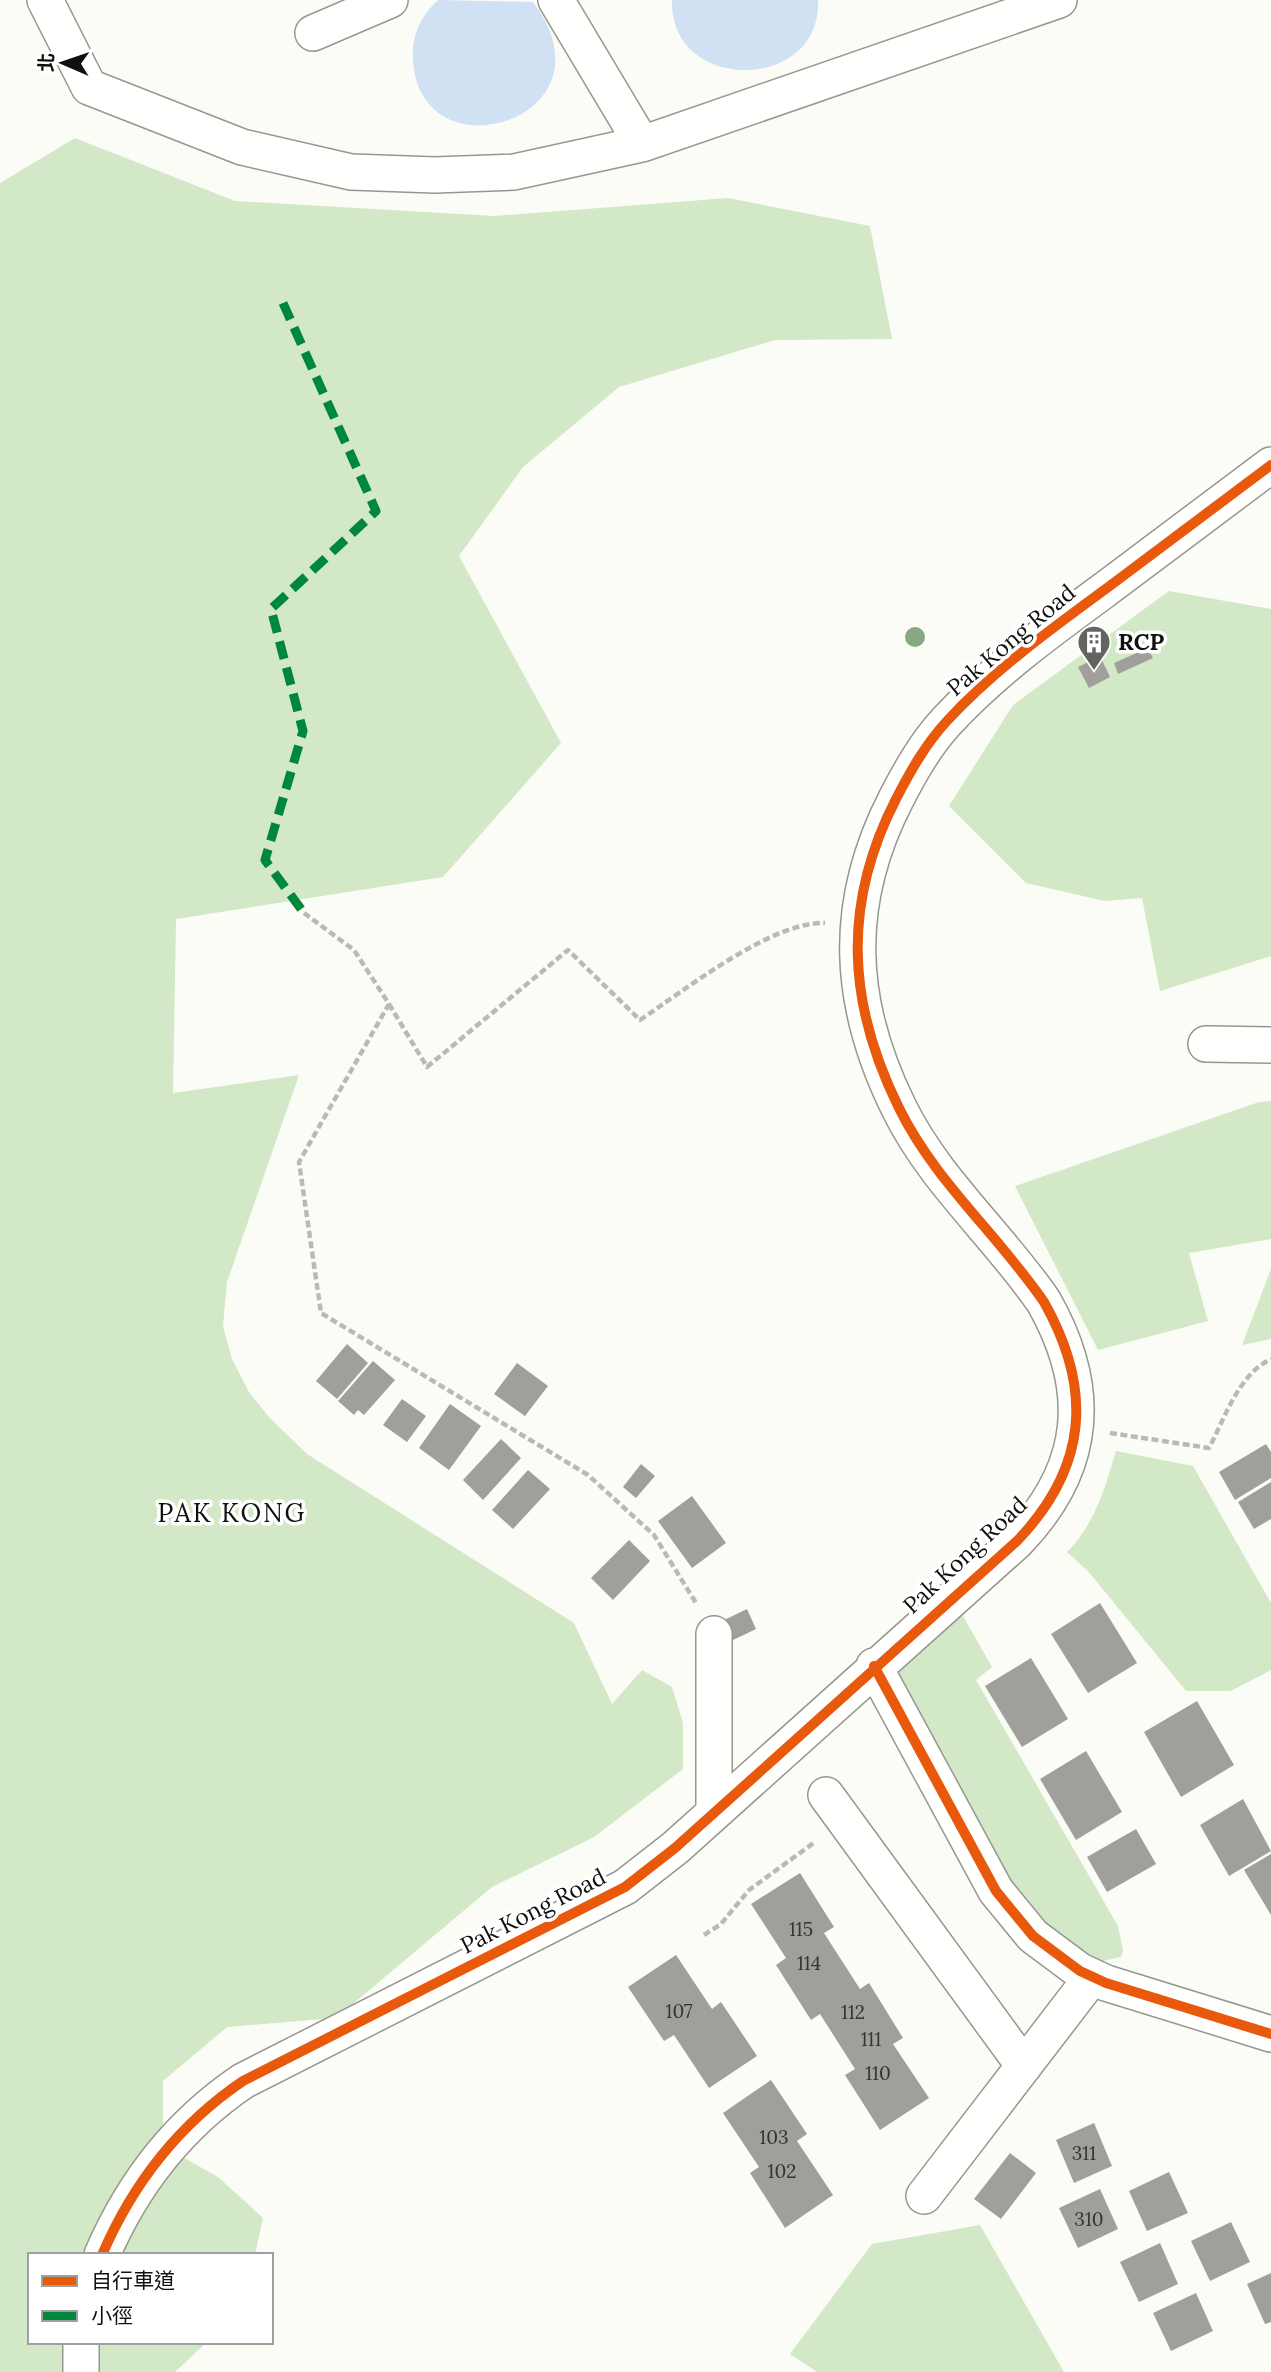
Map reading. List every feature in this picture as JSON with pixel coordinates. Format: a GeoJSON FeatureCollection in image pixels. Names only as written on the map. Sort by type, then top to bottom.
{"type":"FeatureCollection","features":[{"type":"Feature","properties":{"kind":"street"},"geometry":{"type":"LineString","coordinates":[[45,0],[89,87],[242,147],[351,172],[435,174],[514,172],[642,144],[1059,0]]}},
{"type":"Feature","properties":{"kind":"street"},"geometry":{"type":"LineString","coordinates":[[328,18],[390,0]]}},
{"type":"Feature","properties":{"kind":"street"},"geometry":{"type":"LineString","coordinates":[[556,0],[642,144]]}},
{"type":"Feature","properties":{"kind":"street","name":"Pak Kong Road"},"geometry":{"type":"LineString","coordinates":[[103,2253],[141,2181],[180,2132],[207,2105],[243,2081],[607,1898],[675,1848],[1037,1520],[1060,1487],[1074,1427],[1074,1369],[1057,1325],[1033,1287],[927,1153],[900,1110],[886,1080],[865,1015],[859,981],[856,924],[860,896],[879,834],[907,778],[945,723],[1002,669],[1271,465]]}},
{"type":"Feature","properties":{"kind":"street"},"geometry":{"type":"LineString","coordinates":[[1206,1044],[1271,1045]]}},
{"type":"Feature","properties":{"kind":"street"},"geometry":{"type":"LineString","coordinates":[[714,1634],[714,1811]]}},
{"type":"Feature","properties":{"kind":"street"},"geometry":{"type":"LineString","coordinates":[[874,1666],[996,1891],[1033,1936],[1056,1956],[1092,1977],[1271,2034]]}},
{"type":"Feature","properties":{"kind":"street"},"geometry":{"type":"LineString","coordinates":[[836,1808],[1024,2066]]}},
{"type":"Feature","properties":{"kind":"street"},"geometry":{"type":"LineString","coordinates":[[924,2196],[1092,1977]]}},
{"type":"Feature","properties":{"kind":"street"},"geometry":{"type":"LineString","coordinates":[[81,2344],[81,2372]]}},
{"type":"Feature","properties":{"kind":"path"},"geometry":{"type":"LineString","coordinates":[[304,913],[354,950],[427,1067],[568,950],[640,1020],[754,945],[808,922],[856,924]]}},
{"type":"Feature","properties":{"kind":"path"},"geometry":{"type":"LineString","coordinates":[[389,1004],[299,1162],[321,1312],[588,1475],[654,1535],[714,1634]]}},
{"type":"Feature","properties":{"kind":"path"},"geometry":{"type":"LineString","coordinates":[[1074,1427],[1209,1448],[1242,1384],[1250,1373],[1271,1359]]}},
{"type":"Feature","properties":{"kind":"path"},"geometry":{"type":"LineString","coordinates":[[704,1936],[721,1924],[748,1890],[836,1808]]}},
{"type":"Feature","properties":{"kind":"green space"},"geometry":{"type":"Polygon","coordinates":[[[75,138],[235,201],[494,216],[728,198],[870,226],[892,339],[775,340],[619,387],[523,467],[459,556],[561,743],[443,877],[176,919],[173,1093],[299,1075],[227,1282],[223,1326],[232,1359],[249,1392],[269,1417],[307,1454],[574,1623],[612,1704],[642,1670],[672,1687],[683,1723],[683,1769],[594,1837],[492,1887],[336,2018],[227,2027],[163,2081],[163,2146],[218,2177],[263,2218],[255,2253],[28,2253],[28,2344],[205,2344],[175,2372],[0,2372],[0,183],[75,138]]]}},
{"type":"Feature","properties":{"kind":"green space"},"geometry":{"type":"Polygon","coordinates":[[[1169,591],[1271,609],[1271,956],[1160,991],[1142,898],[1105,901],[1026,883],[949,806],[1013,705],[1169,591]]]}},
{"type":"Feature","properties":{"kind":"green space"},"geometry":{"type":"Polygon","coordinates":[[[1271,1101],[1271,1239],[1189,1253],[1208,1321],[1098,1350],[1015,1186],[1259,1102],[1271,1101]]]}},
{"type":"Feature","properties":{"kind":"green space"},"geometry":{"type":"Polygon","coordinates":[[[1271,1269],[1271,1339],[1242,1345],[1271,1269]]]}},
{"type":"Feature","properties":{"kind":"green space"},"geometry":{"type":"Polygon","coordinates":[[[1116,1451],[1193,1466],[1271,1603],[1271,1670],[1231,1691],[1186,1691],[1088,1571],[1067,1552],[1092,1517],[1116,1451]]]}},
{"type":"Feature","properties":{"kind":"green space"},"geometry":{"type":"Polygon","coordinates":[[[955,1602],[992,1667],[976,1680],[1118,1926],[1123,1950],[1121,1957],[1090,1964],[1026,1914],[884,1662],[955,1602]]]}},
{"type":"Feature","properties":{"kind":"green space"},"geometry":{"type":"Polygon","coordinates":[[[980,2225],[1064,2372],[817,2372],[790,2354],[872,2244],[980,2225]]]}},
{"type":"Feature","properties":{"kind":"water"},"geometry":{"type":"Polygon","coordinates":[[[438,0],[533,2],[553,43],[552,77],[536,103],[509,120],[478,125],[448,118],[424,97],[413,61],[415,35],[426,13],[438,0]]]}},
{"type":"Feature","properties":{"kind":"water"},"geometry":{"type":"Polygon","coordinates":[[[672,0],[818,0],[813,31],[796,52],[773,66],[745,70],[718,66],[694,53],[678,31],[672,0]]]}},
{"type":"Feature","properties":{"kind":"building"},"geometry":{"type":"Polygon","coordinates":[[[1148,648],[1153,658],[1118,674],[1114,663],[1148,648]]]}},
{"type":"Feature","properties":{"kind":"building","name":"RCP"},"geometry":{"type":"Polygon","coordinates":[[[1100,656],[1110,677],[1089,688],[1078,667],[1100,656]]]}},
{"type":"Feature","properties":{"kind":"building"},"geometry":{"type":"Polygon","coordinates":[[[347,1344],[368,1363],[337,1399],[316,1381],[347,1344]]]}},
{"type":"Feature","properties":{"kind":"building"},"geometry":{"type":"Polygon","coordinates":[[[373,1361],[395,1380],[364,1415],[358,1410],[354,1415],[338,1401],[373,1361]]]}},
{"type":"Feature","properties":{"kind":"building"},"geometry":{"type":"Polygon","coordinates":[[[517,1363],[548,1386],[525,1416],[494,1394],[517,1363]]]}},
{"type":"Feature","properties":{"kind":"building"},"geometry":{"type":"Polygon","coordinates":[[[402,1399],[426,1416],[407,1442],[383,1425],[402,1399]]]}},
{"type":"Feature","properties":{"kind":"building"},"geometry":{"type":"Polygon","coordinates":[[[450,1404],[481,1426],[449,1470],[419,1448],[450,1404]]]}},
{"type":"Feature","properties":{"kind":"building"},"geometry":{"type":"Polygon","coordinates":[[[501,1439],[521,1458],[483,1500],[463,1480],[501,1439]]]}},
{"type":"Feature","properties":{"kind":"building"},"geometry":{"type":"Polygon","coordinates":[[[1266,1444],[1271,1452],[1271,1478],[1235,1500],[1219,1472],[1266,1444]]]}},
{"type":"Feature","properties":{"kind":"building"},"geometry":{"type":"Polygon","coordinates":[[[641,1464],[655,1476],[636,1498],[623,1487],[641,1464]]]}},
{"type":"Feature","properties":{"kind":"building"},"geometry":{"type":"Polygon","coordinates":[[[528,1470],[550,1489],[513,1529],[492,1510],[528,1470]]]}},
{"type":"Feature","properties":{"kind":"building"},"geometry":{"type":"Polygon","coordinates":[[[1271,1482],[1271,1519],[1254,1529],[1238,1502],[1271,1482]]]}},
{"type":"Feature","properties":{"kind":"building"},"geometry":{"type":"Polygon","coordinates":[[[692,1496],[726,1543],[692,1568],[658,1521],[692,1496]]]}},
{"type":"Feature","properties":{"kind":"building"},"geometry":{"type":"Polygon","coordinates":[[[629,1540],[650,1561],[613,1600],[591,1578],[629,1540]]]}},
{"type":"Feature","properties":{"kind":"building"},"geometry":{"type":"Polygon","coordinates":[[[1100,1603],[1137,1663],[1088,1693],[1051,1634],[1100,1603]]]}},
{"type":"Feature","properties":{"kind":"building"},"geometry":{"type":"Polygon","coordinates":[[[747,1609],[756,1629],[727,1643],[718,1623],[747,1609]]]}},
{"type":"Feature","properties":{"kind":"building"},"geometry":{"type":"Polygon","coordinates":[[[1031,1658],[1068,1719],[1022,1747],[985,1686],[1031,1658]]]}},
{"type":"Feature","properties":{"kind":"building"},"geometry":{"type":"Polygon","coordinates":[[[1197,1701],[1234,1765],[1181,1797],[1144,1732],[1197,1701]]]}},
{"type":"Feature","properties":{"kind":"building"},"geometry":{"type":"Polygon","coordinates":[[[1086,1751],[1122,1812],[1076,1840],[1040,1779],[1086,1751]]]}},
{"type":"Feature","properties":{"kind":"building"},"geometry":{"type":"Polygon","coordinates":[[[1243,1799],[1271,1851],[1229,1876],[1200,1825],[1243,1799]]]}},
{"type":"Feature","properties":{"kind":"building"},"geometry":{"type":"Polygon","coordinates":[[[1136,1829],[1156,1864],[1107,1892],[1087,1857],[1136,1829]]]}},
{"type":"Feature","properties":{"kind":"building"},"geometry":{"type":"Polygon","coordinates":[[[1271,1854],[1271,1915],[1244,1870],[1271,1854]]]}},
{"type":"Feature","properties":{"kind":"building"},"geometry":{"type":"Polygon","coordinates":[[[800,1873],[834,1927],[824,1933],[860,1989],[869,1983],[903,2038],[893,2044],[929,2098],[880,2130],[845,2075],[855,2069],[820,2014],[811,2020],[776,1965],[786,1958],[751,1904],[800,1873]]]}},
{"type":"Feature","properties":{"kind":"building"},"geometry":{"type":"Polygon","coordinates":[[[676,1955],[712,2009],[721,2002],[757,2056],[709,2088],[674,2035],[664,2041],[628,1987],[676,1955]]]}},
{"type":"Feature","properties":{"kind":"building"},"geometry":{"type":"Polygon","coordinates":[[[771,2080],[807,2134],[797,2141],[833,2195],[785,2228],[750,2173],[759,2167],[723,2113],[771,2080]]]}},
{"type":"Feature","properties":{"kind":"building"},"geometry":{"type":"Polygon","coordinates":[[[1094,2123],[1112,2166],[1074,2183],[1056,2140],[1094,2123]]]}},
{"type":"Feature","properties":{"kind":"building"},"geometry":{"type":"Polygon","coordinates":[[[1010,2153],[1036,2173],[1001,2219],[974,2199],[1010,2153]]]}},
{"type":"Feature","properties":{"kind":"building"},"geometry":{"type":"Polygon","coordinates":[[[1169,2172],[1188,2213],[1147,2231],[1129,2191],[1169,2172]]]}},
{"type":"Feature","properties":{"kind":"building"},"geometry":{"type":"Polygon","coordinates":[[[1100,2189],[1118,2229],[1078,2248],[1059,2208],[1100,2189]]]}},
{"type":"Feature","properties":{"kind":"building"},"geometry":{"type":"Polygon","coordinates":[[[1231,2222],[1250,2262],[1210,2281],[1191,2241],[1231,2222]]]}},
{"type":"Feature","properties":{"kind":"building"},"geometry":{"type":"Polygon","coordinates":[[[1160,2243],[1178,2284],[1139,2302],[1120,2262],[1160,2243]]]}},
{"type":"Feature","properties":{"kind":"building"},"geometry":{"type":"Polygon","coordinates":[[[1271,2273],[1271,2322],[1265,2324],[1247,2284],[1271,2273]]]}},
{"type":"Feature","properties":{"kind":"building"},"geometry":{"type":"Polygon","coordinates":[[[1196,2293],[1213,2331],[1171,2351],[1153,2313],[1196,2293]]]}},
{"type":"Feature","properties":{"kind":"marked path"},"geometry":{"type":"LineString","coordinates":[[283,303],[376,511],[271,609],[303,731],[265,860],[304,913]]}},
{"type":"Feature","properties":{"kind":"cycle path"},"geometry":{"type":"LineString","coordinates":[[103,2253],[128,2204],[160,2157],[178,2136],[220,2098],[243,2081],[625,1887],[675,1848],[1017,1541],[1041,1513],[1058,1485],[1070,1456],[1076,1426],[1076,1396],[1070,1366],[1060,1334],[1044,1302],[930,1159],[899,1108],[882,1069],[869,1030],[861,992],[858,954],[866,877],[878,838],[918,759],[964,703],[1044,635],[1271,465]]}},
{"type":"Feature","properties":{"kind":"cycle path"},"geometry":{"type":"LineString","coordinates":[[874,1666],[996,1891],[1033,1936],[1080,1971],[1106,1983],[1271,2034]]}},
{"type":"Feature","properties":{"kind":"place","name":"RCP"},"geometry":{"type":"Point","coordinates":[1094,672]}},
{"type":"Feature","properties":{"kind":"district","name":"PAK KONG"},"geometry":{"type":"Point","coordinates":[232,1513]}}]}
